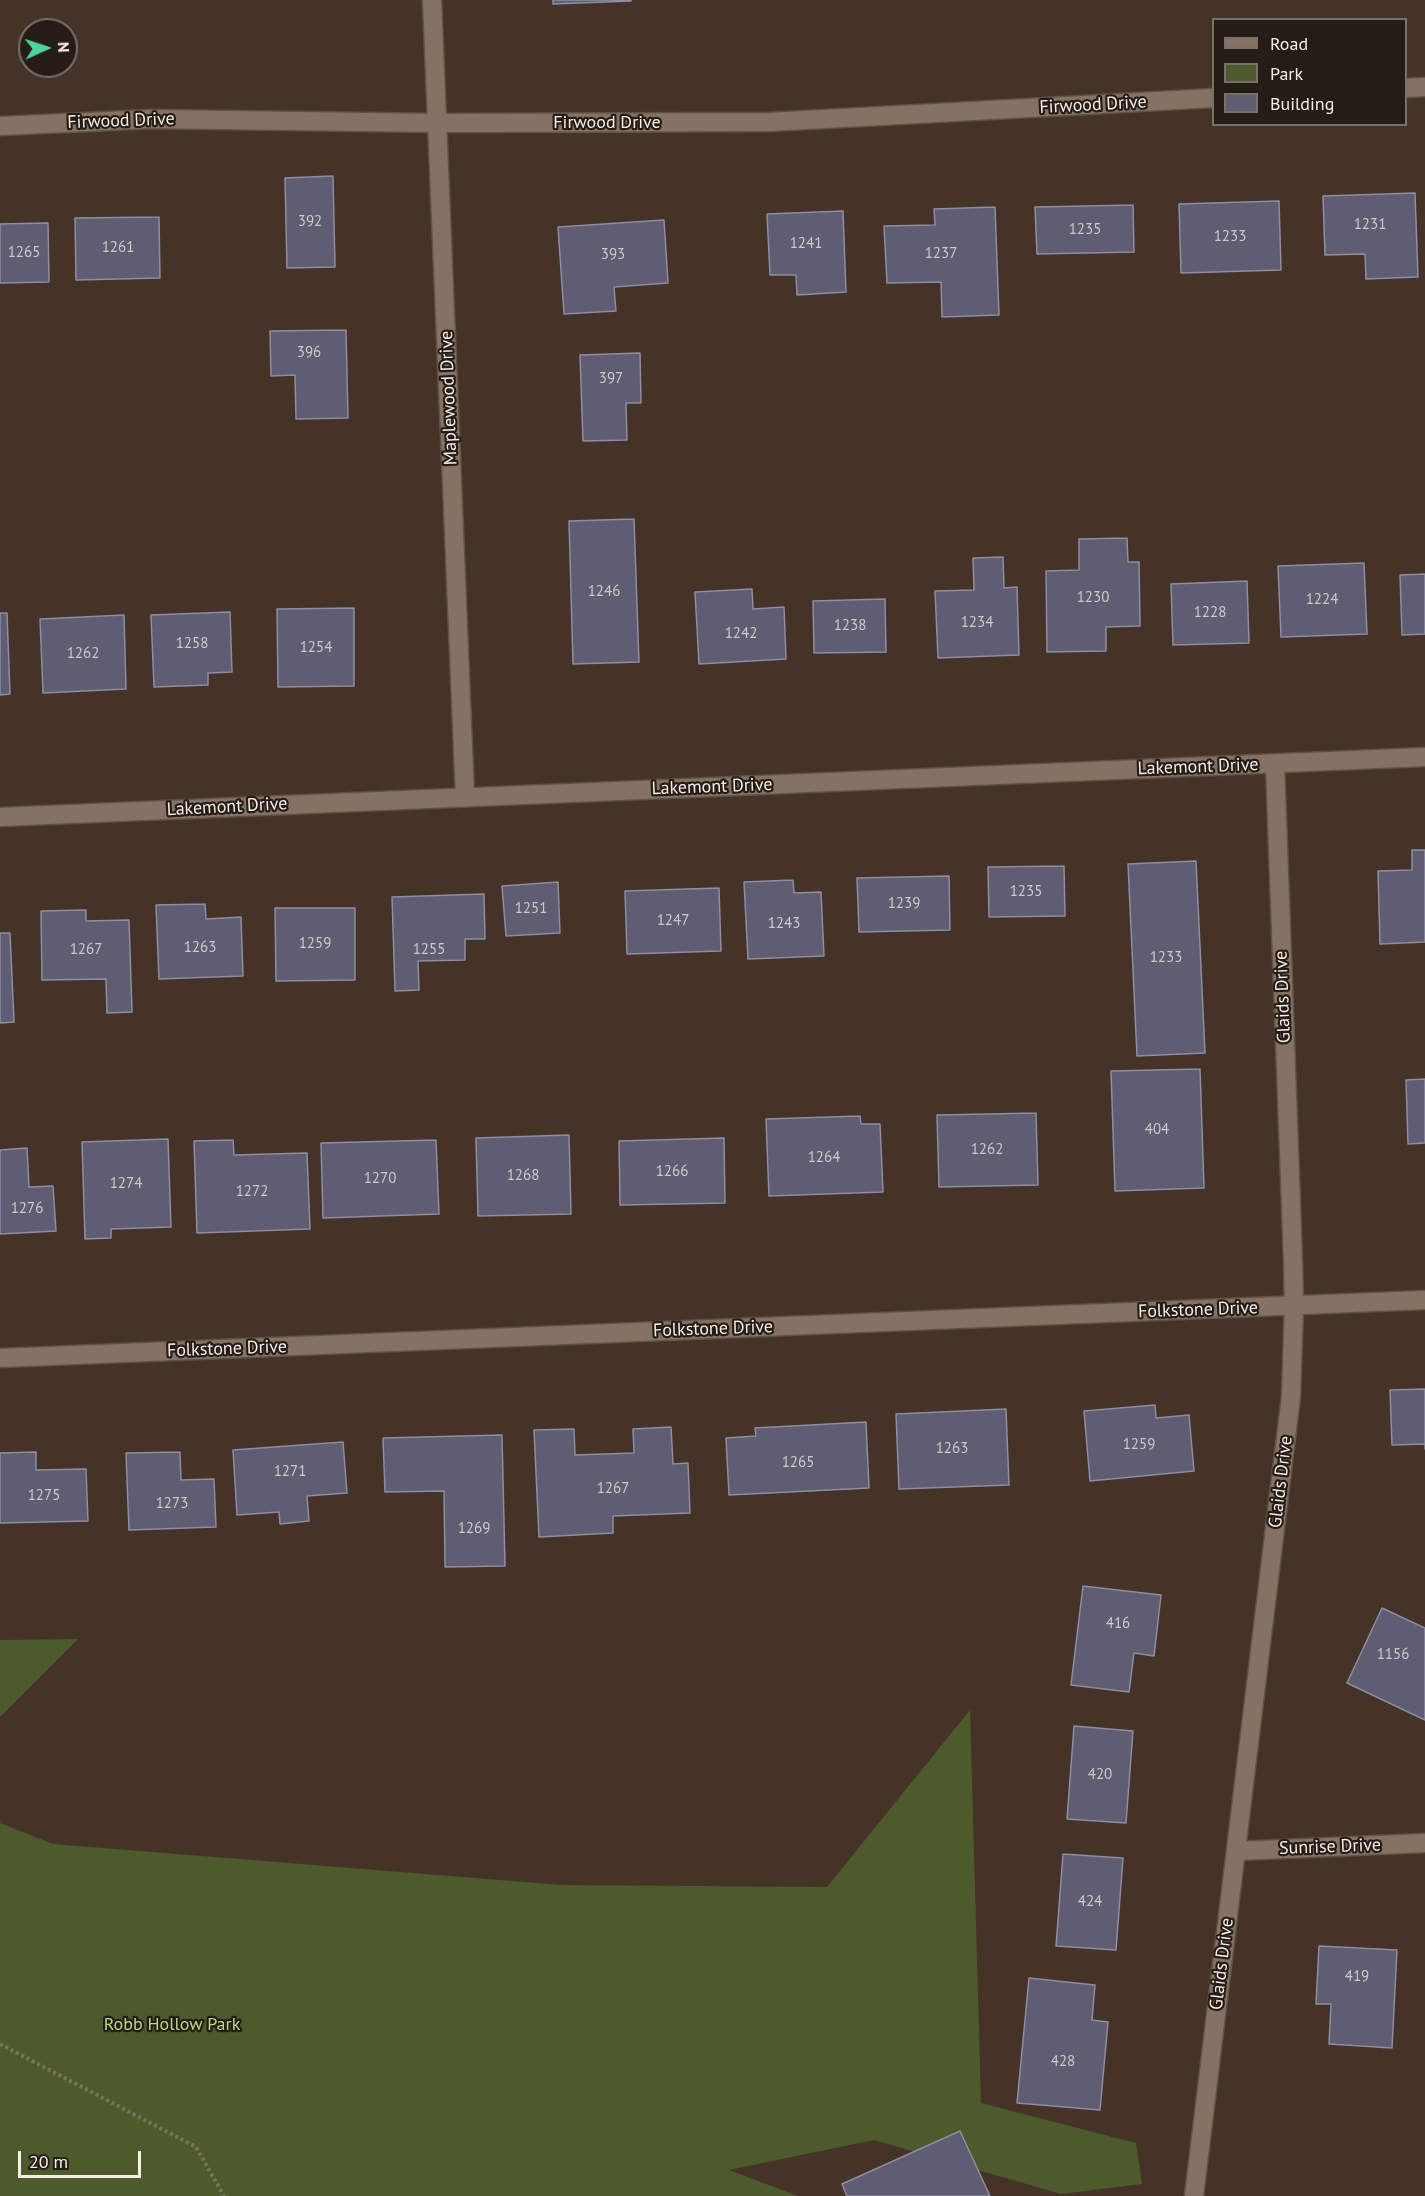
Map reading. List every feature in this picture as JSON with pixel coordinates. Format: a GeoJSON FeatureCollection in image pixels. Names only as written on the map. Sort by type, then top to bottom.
{"type":"FeatureCollection","features":[{"type":"Feature","properties":{"kind":"street","name":"Maplewood Drive"},"geometry":{"type":"LineString","coordinates":[[432,0],[465,797]]}},
{"type":"Feature","properties":{"kind":"street"},"geometry":{"type":"LineString","coordinates":[[1407,88],[1425,87]]}},
{"type":"Feature","properties":{"kind":"street","name":"Firwood Drive"},"geometry":{"type":"LineString","coordinates":[[0,126],[151,119],[437,123],[769,122],[1212,98]]}},
{"type":"Feature","properties":{"kind":"street","name":"Lakemont Drive"},"geometry":{"type":"LineString","coordinates":[[0,817],[1425,757]]}},
{"type":"Feature","properties":{"kind":"street","name":"Glaids Drive"},"geometry":{"type":"LineString","coordinates":[[1194,2196],[1292,1396],[1294,1306],[1275,764]]}},
{"type":"Feature","properties":{"kind":"street","name":"Folkstone Drive"},"geometry":{"type":"LineString","coordinates":[[0,1358],[1425,1300]]}},
{"type":"Feature","properties":{"kind":"street","name":"Sunrise Drive"},"geometry":{"type":"LineString","coordinates":[[1236,1851],[1425,1843]]}},
{"type":"Feature","properties":{"kind":"path"},"geometry":{"type":"LineString","coordinates":[[0,2044],[196,2147],[224,2196]]}},
{"type":"Feature","properties":{"kind":"green space"},"geometry":{"type":"Polygon","coordinates":[[[78,1639],[0,1717],[0,1640],[78,1639]]]}},
{"type":"Feature","properties":{"kind":"green space","name":"Robb Hollow Park"},"geometry":{"type":"Polygon","coordinates":[[[970,1710],[981,2103],[1136,2143],[1142,2184],[1061,2194],[874,2140],[729,2170],[798,2196],[0,2196],[0,1823],[53,1844],[562,1885],[827,1887],[970,1710]]]}},
{"type":"Feature","properties":{"kind":"building"},"geometry":{"type":"Polygon","coordinates":[[[553,0],[631,0],[631,1],[553,4],[553,0]]]}},
{"type":"Feature","properties":{"kind":"building"},"geometry":{"type":"Polygon","coordinates":[[[333,176],[335,267],[287,268],[285,178],[333,176]]]}},
{"type":"Feature","properties":{"kind":"building"},"geometry":{"type":"Polygon","coordinates":[[[1415,193],[1418,277],[1366,279],[1365,254],[1325,255],[1323,196],[1415,193]]]}},
{"type":"Feature","properties":{"kind":"building"},"geometry":{"type":"Polygon","coordinates":[[[1279,201],[1281,270],[1181,273],[1179,204],[1279,201]]]}},
{"type":"Feature","properties":{"kind":"building"},"geometry":{"type":"Polygon","coordinates":[[[1133,205],[1134,252],[1037,254],[1035,207],[1133,205]]]}},
{"type":"Feature","properties":{"kind":"building"},"geometry":{"type":"Polygon","coordinates":[[[995,207],[999,315],[942,317],[941,282],[887,283],[884,226],[935,225],[934,209],[995,207]]]}},
{"type":"Feature","properties":{"kind":"building"},"geometry":{"type":"Polygon","coordinates":[[[843,211],[846,292],[797,295],[796,275],[770,275],[767,214],[843,211]]]}},
{"type":"Feature","properties":{"kind":"building"},"geometry":{"type":"Polygon","coordinates":[[[159,217],[160,278],[76,280],[75,218],[159,217]]]}},
{"type":"Feature","properties":{"kind":"building"},"geometry":{"type":"Polygon","coordinates":[[[664,220],[668,283],[614,287],[616,311],[564,314],[558,227],[664,220]]]}},
{"type":"Feature","properties":{"kind":"building"},"geometry":{"type":"Polygon","coordinates":[[[48,223],[49,282],[0,283],[0,224],[48,223]]]}},
{"type":"Feature","properties":{"kind":"building"},"geometry":{"type":"Polygon","coordinates":[[[346,330],[348,418],[296,419],[295,375],[271,376],[270,331],[346,330]]]}},
{"type":"Feature","properties":{"kind":"building"},"geometry":{"type":"Polygon","coordinates":[[[640,353],[641,403],[626,403],[627,440],[583,441],[580,355],[640,353]]]}},
{"type":"Feature","properties":{"kind":"building"},"geometry":{"type":"Polygon","coordinates":[[[634,519],[639,662],[573,664],[569,521],[634,519]]]}},
{"type":"Feature","properties":{"kind":"building"},"geometry":{"type":"Polygon","coordinates":[[[1127,538],[1128,562],[1139,562],[1140,626],[1106,627],[1106,651],[1047,652],[1046,571],[1079,570],[1079,539],[1127,538]]]}},
{"type":"Feature","properties":{"kind":"building"},"geometry":{"type":"Polygon","coordinates":[[[1003,557],[1004,588],[1017,587],[1019,655],[938,658],[935,591],[974,590],[973,558],[1003,557]]]}},
{"type":"Feature","properties":{"kind":"building"},"geometry":{"type":"Polygon","coordinates":[[[1364,563],[1367,634],[1281,637],[1278,566],[1364,563]]]}},
{"type":"Feature","properties":{"kind":"building"},"geometry":{"type":"Polygon","coordinates":[[[1425,574],[1425,634],[1402,635],[1400,575],[1425,574]]]}},
{"type":"Feature","properties":{"kind":"building"},"geometry":{"type":"Polygon","coordinates":[[[1247,581],[1249,643],[1173,645],[1171,584],[1247,581]]]}},
{"type":"Feature","properties":{"kind":"building"},"geometry":{"type":"Polygon","coordinates":[[[752,589],[753,609],[784,607],[786,659],[699,664],[695,592],[752,589]]]}},
{"type":"Feature","properties":{"kind":"building"},"geometry":{"type":"Polygon","coordinates":[[[885,599],[886,652],[814,653],[813,601],[885,599]]]}},
{"type":"Feature","properties":{"kind":"building"},"geometry":{"type":"Polygon","coordinates":[[[354,608],[354,686],[278,687],[277,609],[354,608]]]}},
{"type":"Feature","properties":{"kind":"building"},"geometry":{"type":"Polygon","coordinates":[[[230,612],[232,672],[208,673],[208,685],[154,687],[151,615],[230,612]]]}},
{"type":"Feature","properties":{"kind":"building"},"geometry":{"type":"Polygon","coordinates":[[[0,613],[7,613],[10,694],[0,695],[0,613]]]}},
{"type":"Feature","properties":{"kind":"building"},"geometry":{"type":"Polygon","coordinates":[[[124,615],[126,689],[43,693],[40,619],[124,615]]]}},
{"type":"Feature","properties":{"kind":"building"},"geometry":{"type":"Polygon","coordinates":[[[1412,850],[1425,850],[1425,942],[1380,944],[1378,871],[1412,870],[1412,850]]]}},
{"type":"Feature","properties":{"kind":"building"},"geometry":{"type":"Polygon","coordinates":[[[1196,861],[1205,1053],[1137,1056],[1128,864],[1196,861]]]}},
{"type":"Feature","properties":{"kind":"building"},"geometry":{"type":"Polygon","coordinates":[[[1064,866],[1065,916],[989,917],[988,867],[1064,866]]]}},
{"type":"Feature","properties":{"kind":"building"},"geometry":{"type":"Polygon","coordinates":[[[949,876],[950,930],[859,932],[857,878],[949,876]]]}},
{"type":"Feature","properties":{"kind":"building"},"geometry":{"type":"Polygon","coordinates":[[[793,880],[794,893],[821,892],[824,956],[748,959],[744,882],[793,880]]]}},
{"type":"Feature","properties":{"kind":"building"},"geometry":{"type":"Polygon","coordinates":[[[558,882],[560,933],[506,936],[502,886],[558,882]]]}},
{"type":"Feature","properties":{"kind":"building"},"geometry":{"type":"Polygon","coordinates":[[[719,888],[721,951],[627,954],[625,891],[719,888]]]}},
{"type":"Feature","properties":{"kind":"building"},"geometry":{"type":"Polygon","coordinates":[[[484,894],[485,939],[465,939],[465,960],[418,961],[419,990],[395,991],[392,897],[484,894]]]}},
{"type":"Feature","properties":{"kind":"building"},"geometry":{"type":"Polygon","coordinates":[[[205,904],[206,919],[241,917],[243,976],[159,979],[156,905],[205,904]]]}},
{"type":"Feature","properties":{"kind":"building"},"geometry":{"type":"Polygon","coordinates":[[[275,908],[355,908],[355,980],[276,981],[275,908]]]}},
{"type":"Feature","properties":{"kind":"building"},"geometry":{"type":"Polygon","coordinates":[[[86,910],[86,921],[129,920],[132,1012],[107,1013],[106,979],[42,980],[41,911],[86,910]]]}},
{"type":"Feature","properties":{"kind":"building"},"geometry":{"type":"Polygon","coordinates":[[[0,933],[10,933],[14,1022],[0,1023],[0,933]]]}},
{"type":"Feature","properties":{"kind":"building"},"geometry":{"type":"Polygon","coordinates":[[[1200,1069],[1204,1188],[1115,1191],[1111,1071],[1200,1069]]]}},
{"type":"Feature","properties":{"kind":"building"},"geometry":{"type":"Polygon","coordinates":[[[1425,1079],[1425,1143],[1408,1144],[1406,1080],[1425,1079]]]}},
{"type":"Feature","properties":{"kind":"building"},"geometry":{"type":"Polygon","coordinates":[[[1036,1113],[1038,1185],[939,1187],[937,1115],[1036,1113]]]}},
{"type":"Feature","properties":{"kind":"building"},"geometry":{"type":"Polygon","coordinates":[[[860,1116],[861,1124],[880,1124],[883,1192],[769,1196],[766,1119],[860,1116]]]}},
{"type":"Feature","properties":{"kind":"building"},"geometry":{"type":"Polygon","coordinates":[[[569,1135],[571,1214],[478,1216],[476,1138],[569,1135]]]}},
{"type":"Feature","properties":{"kind":"building"},"geometry":{"type":"Polygon","coordinates":[[[724,1138],[725,1203],[620,1205],[619,1141],[724,1138]]]}},
{"type":"Feature","properties":{"kind":"building"},"geometry":{"type":"Polygon","coordinates":[[[168,1139],[171,1227],[111,1229],[111,1238],[85,1239],[82,1142],[168,1139]]]}},
{"type":"Feature","properties":{"kind":"building"},"geometry":{"type":"Polygon","coordinates":[[[233,1140],[234,1155],[307,1153],[310,1229],[197,1233],[194,1141],[233,1140]]]}},
{"type":"Feature","properties":{"kind":"building"},"geometry":{"type":"Polygon","coordinates":[[[436,1140],[439,1214],[323,1218],[321,1143],[436,1140]]]}},
{"type":"Feature","properties":{"kind":"building"},"geometry":{"type":"Polygon","coordinates":[[[27,1148],[29,1187],[53,1186],[56,1231],[0,1234],[0,1150],[27,1148]]]}},
{"type":"Feature","properties":{"kind":"building"},"geometry":{"type":"Polygon","coordinates":[[[1425,1389],[1425,1444],[1392,1445],[1390,1390],[1425,1389]]]}},
{"type":"Feature","properties":{"kind":"building"},"geometry":{"type":"Polygon","coordinates":[[[1155,1405],[1156,1418],[1189,1415],[1194,1471],[1090,1481],[1084,1411],[1155,1405]]]}},
{"type":"Feature","properties":{"kind":"building"},"geometry":{"type":"Polygon","coordinates":[[[1006,1409],[1009,1485],[899,1489],[896,1414],[1006,1409]]]}},
{"type":"Feature","properties":{"kind":"building"},"geometry":{"type":"Polygon","coordinates":[[[866,1422],[869,1488],[729,1495],[726,1438],[756,1436],[755,1428],[866,1422]]]}},
{"type":"Feature","properties":{"kind":"building"},"geometry":{"type":"Polygon","coordinates":[[[671,1427],[673,1464],[688,1463],[690,1513],[613,1516],[613,1533],[539,1537],[534,1430],[574,1429],[575,1455],[634,1453],[633,1429],[671,1427]]]}},
{"type":"Feature","properties":{"kind":"building"},"geometry":{"type":"Polygon","coordinates":[[[502,1435],[505,1566],[445,1567],[444,1491],[385,1492],[383,1438],[502,1435]]]}},
{"type":"Feature","properties":{"kind":"building"},"geometry":{"type":"Polygon","coordinates":[[[343,1442],[347,1493],[307,1496],[309,1521],[280,1524],[279,1512],[237,1515],[233,1450],[343,1442]]]}},
{"type":"Feature","properties":{"kind":"building"},"geometry":{"type":"Polygon","coordinates":[[[36,1452],[36,1470],[86,1469],[88,1521],[0,1523],[0,1453],[36,1452]]]}},
{"type":"Feature","properties":{"kind":"building"},"geometry":{"type":"Polygon","coordinates":[[[180,1452],[181,1480],[214,1479],[216,1527],[129,1530],[126,1453],[180,1452]]]}},
{"type":"Feature","properties":{"kind":"building"},"geometry":{"type":"Polygon","coordinates":[[[1083,1586],[1161,1595],[1154,1656],[1134,1653],[1129,1692],[1071,1685],[1083,1586]]]}},
{"type":"Feature","properties":{"kind":"building"},"geometry":{"type":"Polygon","coordinates":[[[1382,1608],[1425,1628],[1425,1720],[1347,1683],[1382,1608]]]}},
{"type":"Feature","properties":{"kind":"building"},"geometry":{"type":"Polygon","coordinates":[[[1074,1726],[1133,1731],[1126,1823],[1067,1819],[1074,1726]]]}},
{"type":"Feature","properties":{"kind":"building"},"geometry":{"type":"Polygon","coordinates":[[[1063,1854],[1123,1858],[1116,1950],[1056,1946],[1063,1854]]]}},
{"type":"Feature","properties":{"kind":"building"},"geometry":{"type":"Polygon","coordinates":[[[1319,1946],[1397,1950],[1392,2048],[1329,2044],[1331,2004],[1316,2004],[1319,1946]]]}},
{"type":"Feature","properties":{"kind":"building"},"geometry":{"type":"Polygon","coordinates":[[[1029,1978],[1095,1985],[1092,2020],[1108,2022],[1100,2110],[1017,2103],[1029,1978]]]}},
{"type":"Feature","properties":{"kind":"building"},"geometry":{"type":"Polygon","coordinates":[[[960,2131],[990,2196],[847,2196],[842,2184],[960,2131]]]}}]}
